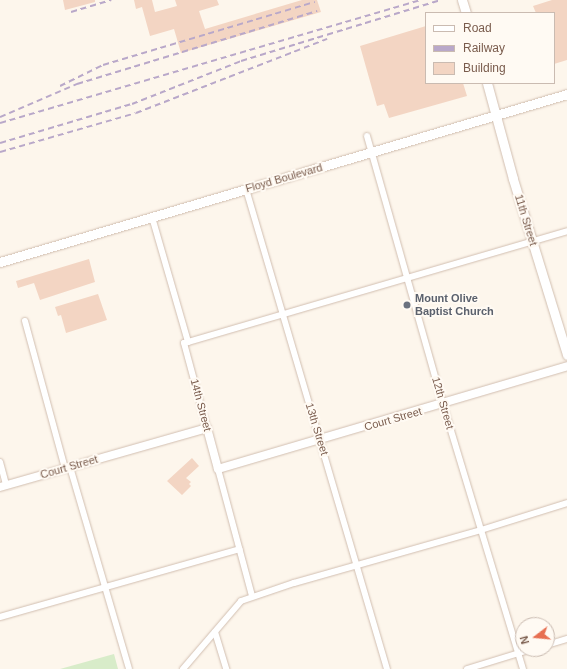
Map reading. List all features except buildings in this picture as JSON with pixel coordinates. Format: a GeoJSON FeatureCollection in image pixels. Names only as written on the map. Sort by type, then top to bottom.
{"type":"FeatureCollection","features":[{"type":"Feature","properties":{"kind":"main road"},"geometry":{"type":"LineString","coordinates":[[462,0],[466,12]]}},
{"type":"Feature","properties":{"kind":"main road","name":"11th Street"},"geometry":{"type":"LineString","coordinates":[[487,84],[532,241],[567,355]]}},
{"type":"Feature","properties":{"kind":"main road","name":"Floyd Boulevard"},"geometry":{"type":"LineString","coordinates":[[0,262],[567,94]]}},
{"type":"Feature","properties":{"kind":"street","name":"12th Street"},"geometry":{"type":"LineString","coordinates":[[367,136],[443,404],[515,643]]}},
{"type":"Feature","properties":{"kind":"street","name":"13th Street"},"geometry":{"type":"LineString","coordinates":[[246,189],[321,440],[387,669]]}},
{"type":"Feature","properties":{"kind":"street","name":"14th Street"},"geometry":{"type":"LineString","coordinates":[[152,217],[188,342],[184,343],[252,596]]}},
{"type":"Feature","properties":{"kind":"street"},"geometry":{"type":"LineString","coordinates":[[188,342],[567,231]]}},
{"type":"Feature","properties":{"kind":"street"},"geometry":{"type":"LineString","coordinates":[[25,321],[129,669]]}},
{"type":"Feature","properties":{"kind":"street","name":"Court Street"},"geometry":{"type":"LineString","coordinates":[[218,469],[443,404],[567,366]]}},
{"type":"Feature","properties":{"kind":"street","name":"Court Street"},"geometry":{"type":"LineString","coordinates":[[3,486],[207,428]]}},
{"type":"Feature","properties":{"kind":"street"},"geometry":{"type":"LineString","coordinates":[[0,462],[3,486]]}},
{"type":"Feature","properties":{"kind":"street"},"geometry":{"type":"LineString","coordinates":[[183,669],[240,601],[252,596],[480,530],[567,503]]}},
{"type":"Feature","properties":{"kind":"street"},"geometry":{"type":"LineString","coordinates":[[0,618],[240,549]]}},
{"type":"Feature","properties":{"kind":"street"},"geometry":{"type":"LineString","coordinates":[[215,632],[226,669]]}},
{"type":"Feature","properties":{"kind":"street"},"geometry":{"type":"LineString","coordinates":[[555,643],[567,639]]}},
{"type":"Feature","properties":{"kind":"street"},"geometry":{"type":"LineString","coordinates":[[467,669],[515,654]]}},
{"type":"Feature","properties":{"kind":"street","name":"12th Street"},"geometry":{"type":"LineString","coordinates":[[519,657],[523,669]]}},
{"type":"Feature","properties":{"kind":"green space"},"geometry":{"type":"Polygon","coordinates":[[[114,654],[118,669],[60,669],[114,654]]]}},
{"type":"Feature","properties":{"kind":"railway"},"geometry":{"type":"LineString","coordinates":[[71,12],[111,0]]}},
{"type":"Feature","properties":{"kind":"railway"},"geometry":{"type":"LineString","coordinates":[[0,123],[420,0]]}},
{"type":"Feature","properties":{"kind":"railway"},"geometry":{"type":"LineString","coordinates":[[0,143],[132,104],[241,61],[440,0]]}},
{"type":"Feature","properties":{"kind":"railway"},"geometry":{"type":"LineString","coordinates":[[60,86],[103,65],[315,2]]}},
{"type":"Feature","properties":{"kind":"railway"},"geometry":{"type":"LineString","coordinates":[[0,117],[77,84],[317,11]]}},
{"type":"Feature","properties":{"kind":"railway"},"geometry":{"type":"LineString","coordinates":[[0,152],[136,113],[327,39]]}},
{"type":"Feature","properties":{"kind":"place","name":"Mount Olive Baptist Church"},"geometry":{"type":"Point","coordinates":[407,305]}}]}
